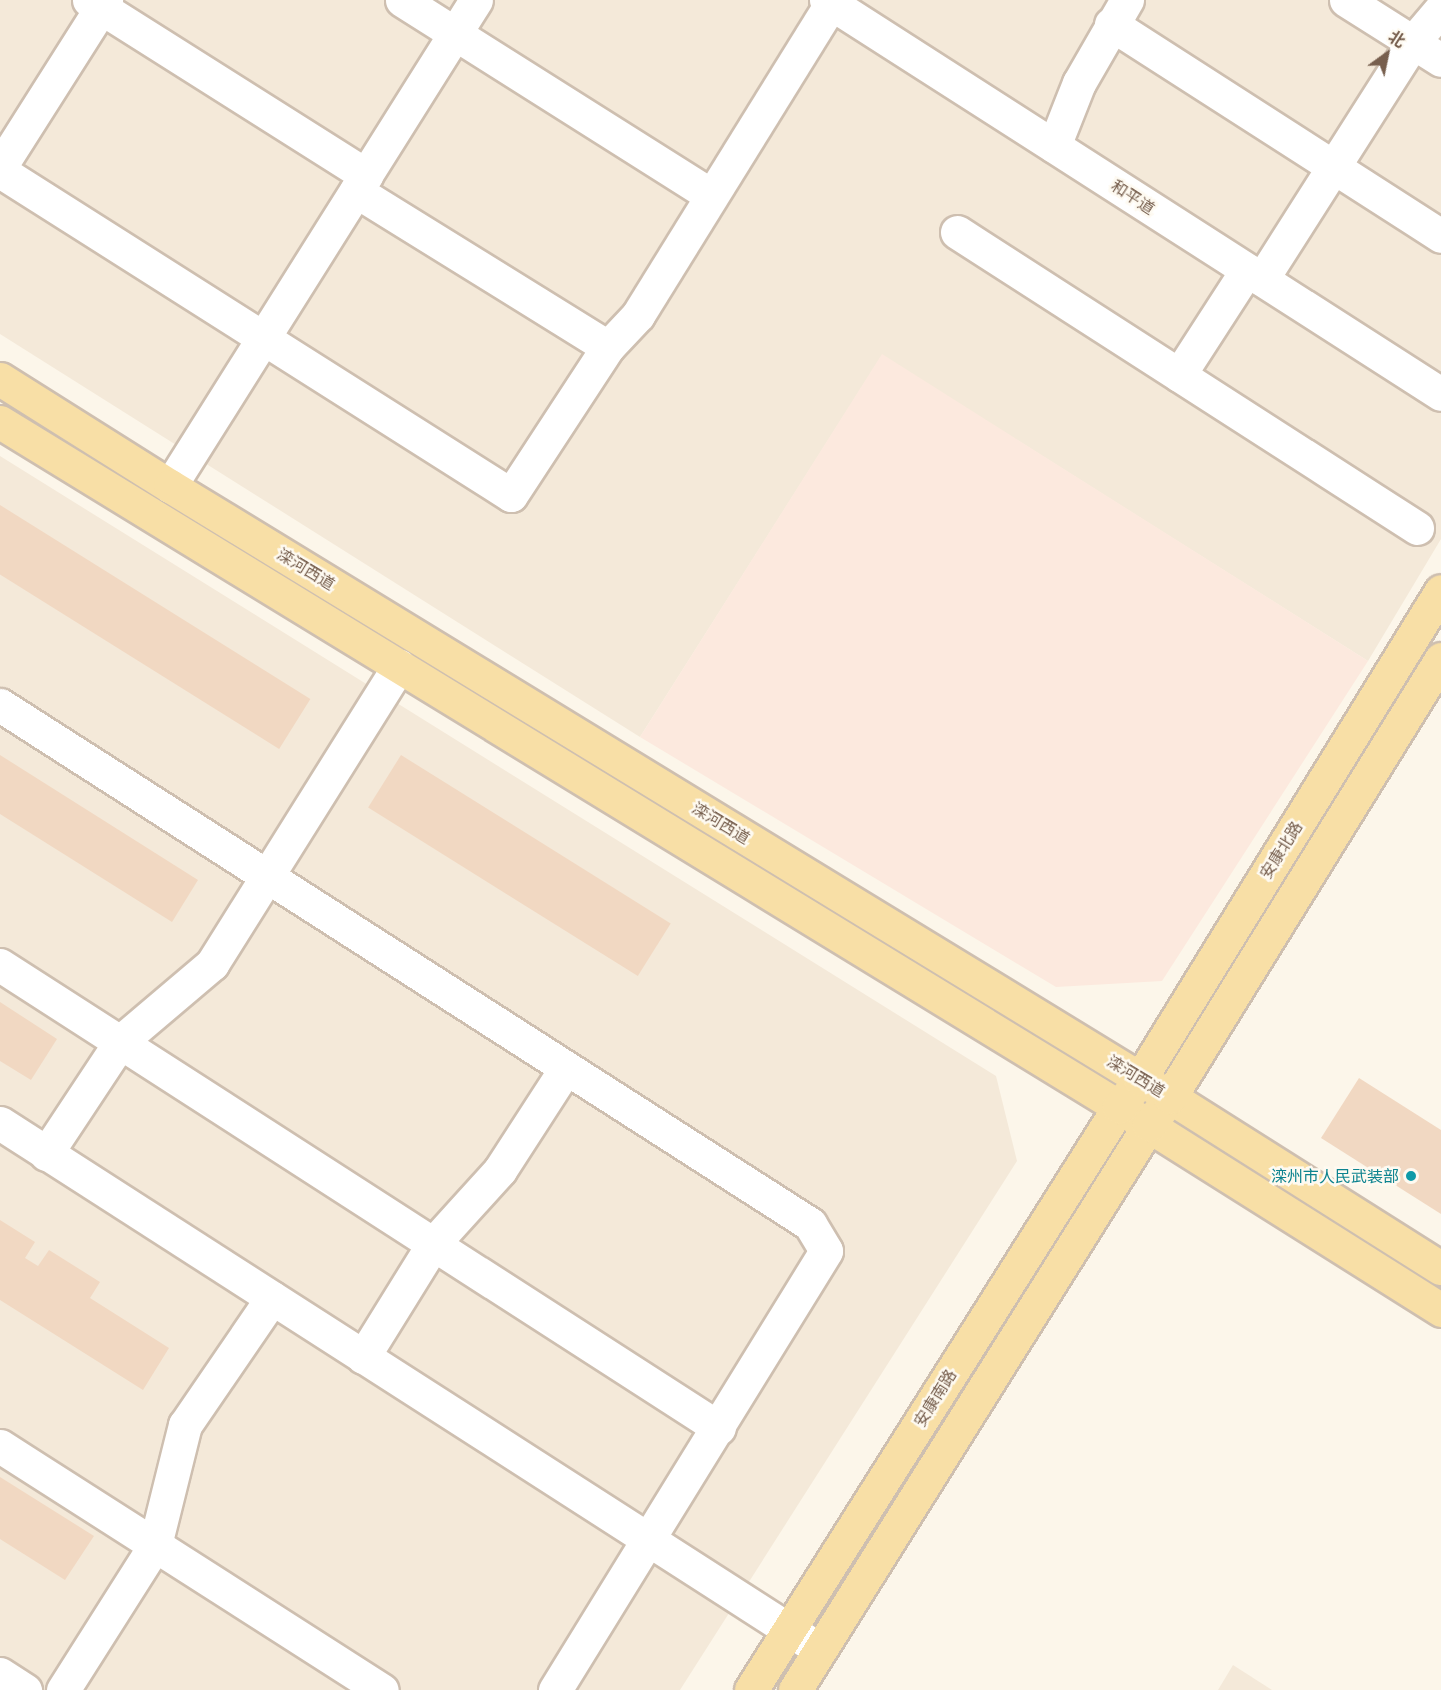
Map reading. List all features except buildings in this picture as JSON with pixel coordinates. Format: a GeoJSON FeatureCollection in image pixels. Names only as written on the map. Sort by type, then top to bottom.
{"type":"FeatureCollection","features":[{"type":"Feature","properties":{"kind":"main road","name":"滦河西道"},"geometry":{"type":"LineString","coordinates":[[0,379],[1170,1097],[1441,1268]]}},
{"type":"Feature","properties":{"kind":"main road","name":"滦河西道"},"geometry":{"type":"LineString","coordinates":[[0,422],[1149,1125],[1441,1310]]}},
{"type":"Feature","properties":{"kind":"main road","name":"安康北路"},"geometry":{"type":"LineString","coordinates":[[1119,1107],[1140,1079],[1441,591]]}},
{"type":"Feature","properties":{"kind":"main road"},"geometry":{"type":"LineString","coordinates":[[795,1690],[1149,1125],[1170,1097],[1441,659]]}},
{"type":"Feature","properties":{"kind":"main road","name":"安康南路"},"geometry":{"type":"LineString","coordinates":[[751,1690],[1119,1107]]}},
{"type":"Feature","properties":{"kind":"street"},"geometry":{"type":"LineString","coordinates":[[402,0],[711,195]]}},
{"type":"Feature","properties":{"kind":"street"},"geometry":{"type":"LineString","coordinates":[[171,486],[476,0]]}},
{"type":"Feature","properties":{"kind":"street"},"geometry":{"type":"LineString","coordinates":[[1346,0],[1441,60]]}},
{"type":"Feature","properties":{"kind":"street"},"geometry":{"type":"LineString","coordinates":[[608,347],[361,183],[99,2],[0,169],[263,340],[511,495],[608,347],[638,315],[711,195],[843,5]]}},
{"type":"Feature","properties":{"kind":"street","name":"和平道"},"geometry":{"type":"LineString","coordinates":[[843,5],[1054,146],[1441,394]]}},
{"type":"Feature","properties":{"kind":"street"},"geometry":{"type":"LineString","coordinates":[[1179,375],[1333,169],[1413,42],[1441,9]]}},
{"type":"Feature","properties":{"kind":"street"},"geometry":{"type":"LineString","coordinates":[[1054,146],[1079,83],[1119,12],[1333,169],[1441,236]]}},
{"type":"Feature","properties":{"kind":"street"},"geometry":{"type":"LineString","coordinates":[[957,232],[1417,528]]}},
{"type":"Feature","properties":{"kind":"street"},"geometry":{"type":"LineString","coordinates":[[46,1154],[120,1042],[212,964],[399,666]]}},
{"type":"Feature","properties":{"kind":"street"},"geometry":{"type":"LineString","coordinates":[[0,705],[810,1224],[826,1251],[650,1540],[555,1690]]}},
{"type":"Feature","properties":{"kind":"street"},"geometry":{"type":"LineString","coordinates":[[0,965],[718,1428]]}},
{"type":"Feature","properties":{"kind":"street"},"geometry":{"type":"LineString","coordinates":[[363,1357],[433,1244],[500,1170],[566,1068]]}},
{"type":"Feature","properties":{"kind":"street"},"geometry":{"type":"LineString","coordinates":[[0,1124],[819,1649]]}},
{"type":"Feature","properties":{"kind":"street"},"geometry":{"type":"LineString","coordinates":[[63,1690],[155,1545],[185,1425],[272,1298]]}},
{"type":"Feature","properties":{"kind":"street"},"geometry":{"type":"LineString","coordinates":[[0,1446],[382,1690]]}},
{"type":"Feature","properties":{"kind":"street"},"geometry":{"type":"LineString","coordinates":[[0,1674],[25,1690]]}},
{"type":"Feature","properties":{"kind":"shaded area"},"geometry":{"type":"Polygon","coordinates":[[[0,0],[1441,0],[1441,539],[1368,661],[882,355],[640,737],[0,334],[0,0]]]}},
{"type":"Feature","properties":{"kind":"shaded area"},"geometry":{"type":"Polygon","coordinates":[[[882,354],[1368,661],[1162,981],[1056,987],[640,737],[882,354]]]}},
{"type":"Feature","properties":{"kind":"shaded area"},"geometry":{"type":"Polygon","coordinates":[[[0,456],[996,1076],[1017,1161],[680,1690],[0,1690],[0,456]]]}},
{"type":"Feature","properties":{"kind":"shaded area"},"geometry":{"type":"Polygon","coordinates":[[[1233,1665],[1272,1690],[1218,1690],[1233,1665]]]}},
{"type":"Feature","properties":{"kind":"place","name":"滦州市人民武装部"},"geometry":{"type":"Point","coordinates":[1411,1176]}}]}
